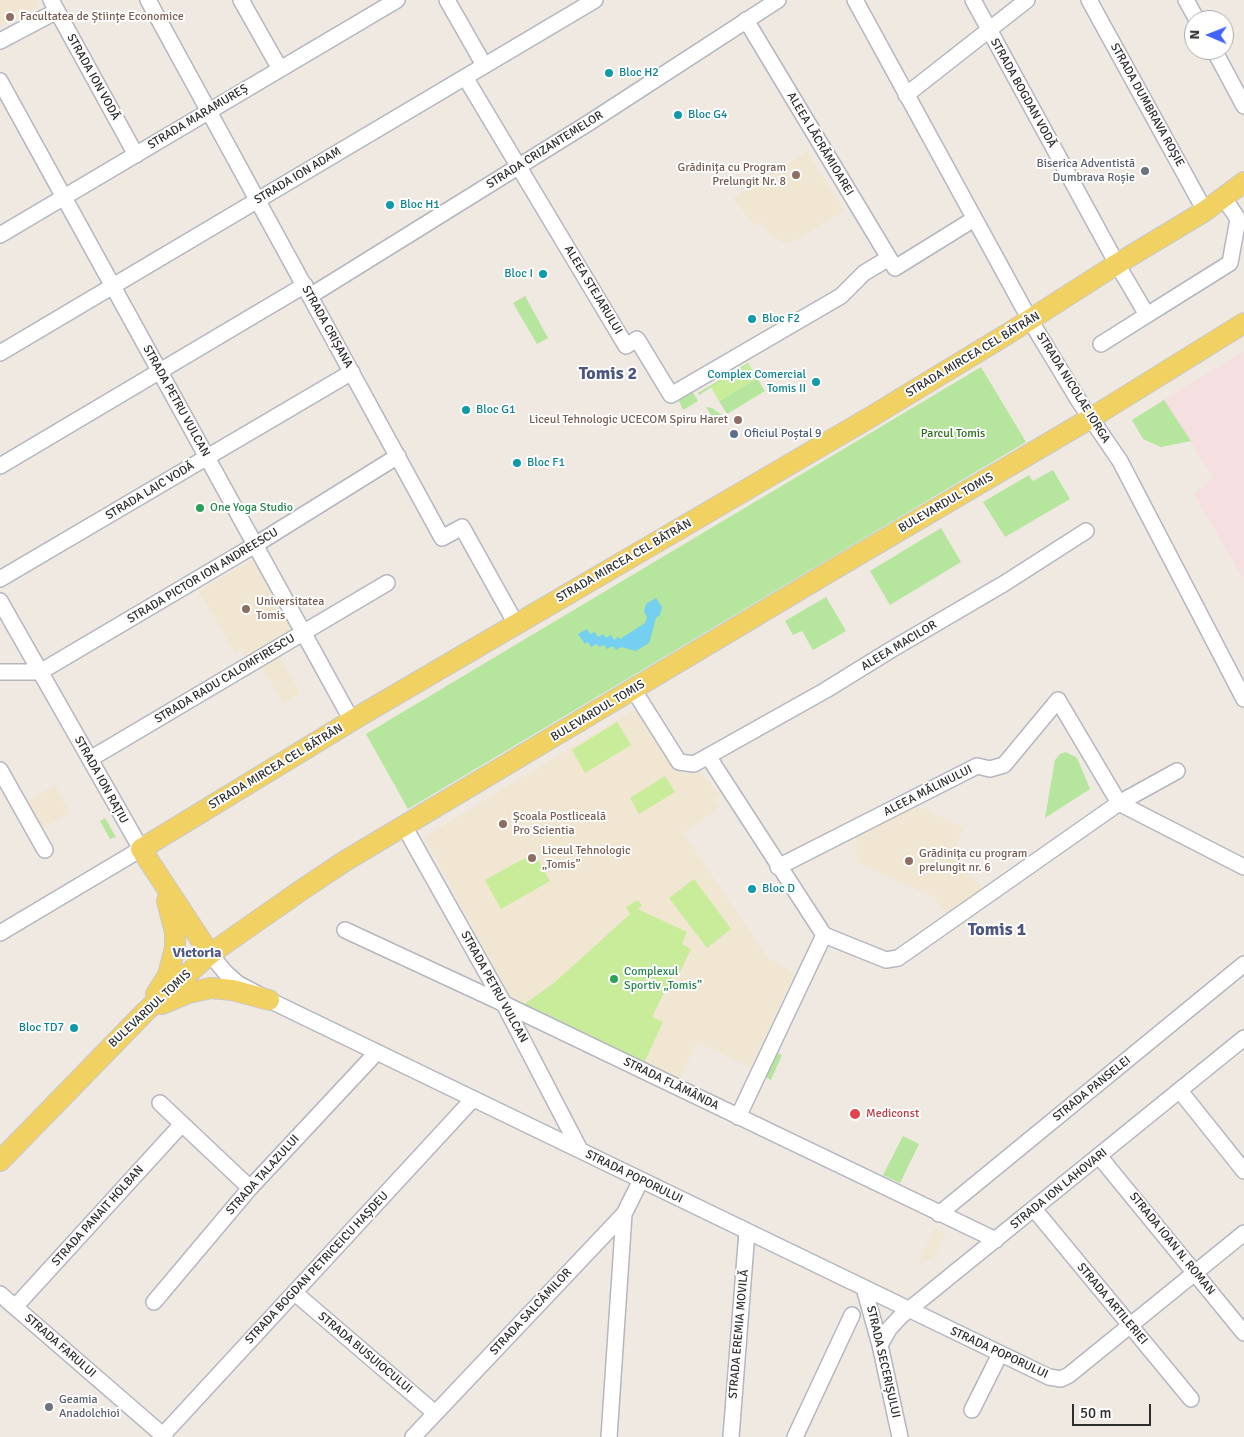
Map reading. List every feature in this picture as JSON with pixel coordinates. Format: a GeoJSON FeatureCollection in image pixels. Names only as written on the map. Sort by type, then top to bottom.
{"type":"FeatureCollection","features":[{"type":"Feature","properties":{"kind":"main road","name":"STRADA MIRCEA CEL BĂTRÂN"},"geometry":{"type":"LineString","coordinates":[[141,849],[352,721],[836,437],[1030,320],[1206,210],[1244,182]]}},
{"type":"Feature","properties":{"kind":"main road","name":"BULEVARDUL TOMIS"},"geometry":{"type":"LineString","coordinates":[[0,1161],[146,1010],[210,954],[345,861],[1091,418],[1244,323]]}},
{"type":"Feature","properties":{"kind":"main road","name":"STRADA ION RAȚIU"},"geometry":{"type":"LineString","coordinates":[[141,849],[210,954]]}},
{"type":"Feature","properties":{"kind":"main road"},"geometry":{"type":"LineString","coordinates":[[146,1010],[168,975],[175,948],[172,915],[160,880]]}},
{"type":"Feature","properties":{"kind":"main road"},"geometry":{"type":"LineString","coordinates":[[146,1010],[188,993],[211,988],[232,990],[269,1000]]}},
{"type":"Feature","properties":{"kind":"street","name":"STRADA CRIȘANA"},"geometry":{"type":"LineString","coordinates":[[148,0],[442,538],[462,527],[516,624]]}},
{"type":"Feature","properties":{"kind":"street"},"geometry":{"type":"LineString","coordinates":[[241,0],[280,69]]}},
{"type":"Feature","properties":{"kind":"street","name":"STRADA MARAMUREȘ"},"geometry":{"type":"LineString","coordinates":[[0,235],[397,0]]}},
{"type":"Feature","properties":{"kind":"street"},"geometry":{"type":"LineString","coordinates":[[447,0],[484,65]]}},
{"type":"Feature","properties":{"kind":"street","name":"STRADA ION ADAM"},"geometry":{"type":"LineString","coordinates":[[0,353],[595,0]]}},
{"type":"Feature","properties":{"kind":"street","name":"STRADA CRIZANTEMELOR"},"geometry":{"type":"LineString","coordinates":[[0,466],[160,371],[307,290],[519,166],[778,0]]}},
{"type":"Feature","properties":{"kind":"street","name":"STRADA NICOLAE IORGA"},"geometry":{"type":"LineString","coordinates":[[855,0],[1030,320],[1120,461],[1244,699]]}},
{"type":"Feature","properties":{"kind":"street","name":"STRADA BOGDAN VODĂ"},"geometry":{"type":"LineString","coordinates":[[973,0],[1117,264],[1147,315]]}},
{"type":"Feature","properties":{"kind":"street"},"geometry":{"type":"LineString","coordinates":[[906,95],[1026,0]]}},
{"type":"Feature","properties":{"kind":"street","name":"STRADA DUMBRAVA ROȘIE"},"geometry":{"type":"LineString","coordinates":[[1089,0],[1206,210]]}},
{"type":"Feature","properties":{"kind":"street"},"geometry":{"type":"LineString","coordinates":[[0,41],[54,6]]}},
{"type":"Feature","properties":{"kind":"street","name":"STRADA ION VODĂ"},"geometry":{"type":"LineString","coordinates":[[54,6],[136,155]]}},
{"type":"Feature","properties":{"kind":"street","name":"ALEEA LĂCRĂMIOAREI"},"geometry":{"type":"LineString","coordinates":[[746,20],[892,263]]}},
{"type":"Feature","properties":{"kind":"street"},"geometry":{"type":"LineString","coordinates":[[1219,60],[1244,106]]}},
{"type":"Feature","properties":{"kind":"street"},"geometry":{"type":"LineString","coordinates":[[465,77],[519,166]]}},
{"type":"Feature","properties":{"kind":"street","name":"STRADA PETRU VULCAN"},"geometry":{"type":"LineString","coordinates":[[0,81],[114,285],[302,633],[352,721]]}},
{"type":"Feature","properties":{"kind":"street","name":"ALEEA STEJARULUI"},"geometry":{"type":"LineString","coordinates":[[519,166],[626,346],[637,340],[671,396],[841,296],[864,273],[892,263]]}},
{"type":"Feature","properties":{"kind":"street"},"geometry":{"type":"LineString","coordinates":[[1101,344],[1230,263],[1238,219],[1224,198]]}},
{"type":"Feature","properties":{"kind":"street"},"geometry":{"type":"LineString","coordinates":[[892,263],[974,218]]}},
{"type":"Feature","properties":{"kind":"street","name":"STRADA LAIC VODĂ"},"geometry":{"type":"LineString","coordinates":[[0,579],[352,372]]}},
{"type":"Feature","properties":{"kind":"street","name":"STRADA PICTOR ION ANDREESCU"},"geometry":{"type":"LineString","coordinates":[[40,672],[255,545],[398,456]]}},
{"type":"Feature","properties":{"kind":"street","name":"ALEEA MACILOR"},"geometry":{"type":"LineString","coordinates":[[708,756],[826,690],[1005,583],[1086,530]]}},
{"type":"Feature","properties":{"kind":"street","name":"STRADA RADU CALOMFIRESCU"},"geometry":{"type":"LineString","coordinates":[[90,759],[387,583]]}},
{"type":"Feature","properties":{"kind":"street","name":"STRADA ION RAȚIU"},"geometry":{"type":"LineString","coordinates":[[0,601],[141,849]]}},
{"type":"Feature","properties":{"kind":"street"},"geometry":{"type":"LineString","coordinates":[[0,672],[40,672]]}},
{"type":"Feature","properties":{"kind":"street"},"geometry":{"type":"LineString","coordinates":[[634,689],[679,762],[694,764],[708,756],[778,867],[824,935],[886,960],[898,958],[1119,803],[1177,771]]}},
{"type":"Feature","properties":{"kind":"street","name":"ALEEA MĂLINULUI"},"geometry":{"type":"LineString","coordinates":[[778,867],[977,766],[990,769],[1004,765],[1058,700],[1119,803]]}},
{"type":"Feature","properties":{"kind":"street"},"geometry":{"type":"LineString","coordinates":[[0,770],[45,850]]}},
{"type":"Feature","properties":{"kind":"street"},"geometry":{"type":"LineString","coordinates":[[1119,803],[1244,868]]}},
{"type":"Feature","properties":{"kind":"street","name":"STRADA PETRU VULCAN"},"geometry":{"type":"LineString","coordinates":[[404,826],[504,1004],[580,1150]]}},
{"type":"Feature","properties":{"kind":"street","name":"STRADA MIRCEA CEL BĂTRÂN"},"geometry":{"type":"LineString","coordinates":[[0,933],[141,849]]}},
{"type":"Feature","properties":{"kind":"street","name":"STRADA FLĂMÂNDA"},"geometry":{"type":"LineString","coordinates":[[345,930],[504,1004],[996,1240]]}},
{"type":"Feature","properties":{"kind":"street"},"geometry":{"type":"LineString","coordinates":[[738,1117],[824,935]]}},
{"type":"Feature","properties":{"kind":"street","name":"STRADA POPORULUI"},"geometry":{"type":"LineString","coordinates":[[210,954],[225,972],[238,983],[269,1000],[1049,1377],[1062,1379],[1069,1375],[1130,1325]]}},
{"type":"Feature","properties":{"kind":"street","name":"STRADA PANSELEI"},"geometry":{"type":"LineString","coordinates":[[939,1214],[1244,964]]}},
{"type":"Feature","properties":{"kind":"street","name":"STRADA ION LAHOVARI"},"geometry":{"type":"LineString","coordinates":[[880,1345],[889,1329],[916,1313],[996,1240],[1244,1038]]}},
{"type":"Feature","properties":{"kind":"street","name":"STRADA TALAZULUI"},"geometry":{"type":"LineString","coordinates":[[154,1302],[250,1188],[377,1052]]}},
{"type":"Feature","properties":{"kind":"street"},"geometry":{"type":"LineString","coordinates":[[1180,1090],[1244,1171]]}},
{"type":"Feature","properties":{"kind":"street","name":"STRADA BOGDAN PETRICEICU HAȘDEU"},"geometry":{"type":"LineString","coordinates":[[163,1436],[473,1099]]}},
{"type":"Feature","properties":{"kind":"street"},"geometry":{"type":"LineString","coordinates":[[160,1103],[250,1188]]}},
{"type":"Feature","properties":{"kind":"street","name":"STRADA PANAIT HOLBAN"},"geometry":{"type":"LineString","coordinates":[[15,1308],[182,1124]]}},
{"type":"Feature","properties":{"kind":"street","name":"STRADA IOAN N. ROMAN"},"geometry":{"type":"LineString","coordinates":[[1099,1156],[1244,1333]]}},
{"type":"Feature","properties":{"kind":"street","name":"STRADA SALCÂMILOR"},"geometry":{"type":"LineString","coordinates":[[413,1437],[624,1214],[642,1180]]}},
{"type":"Feature","properties":{"kind":"street","name":"STRADA ARTILERIEI"},"geometry":{"type":"LineString","coordinates":[[1034,1209],[1191,1399]]}},
{"type":"Feature","properties":{"kind":"street"},"geometry":{"type":"LineString","coordinates":[[609,1437],[624,1214]]}},
{"type":"Feature","properties":{"kind":"street","name":"STRADA EREMIA MOVILĂ"},"geometry":{"type":"LineString","coordinates":[[731,1437],[747,1231]]}},
{"type":"Feature","properties":{"kind":"street"},"geometry":{"type":"LineString","coordinates":[[1130,1325],[1244,1232]]}},
{"type":"Feature","properties":{"kind":"street","name":"STRADA SECERIȘULUI"},"geometry":{"type":"LineString","coordinates":[[864,1288],[880,1345],[900,1437]]}},
{"type":"Feature","properties":{"kind":"street","name":"STRADA BUSUIOCULUI"},"geometry":{"type":"LineString","coordinates":[[295,1293],[436,1413]]}},
{"type":"Feature","properties":{"kind":"street","name":"STRADA FARULUI"},"geometry":{"type":"LineString","coordinates":[[0,1294],[163,1436]]}},
{"type":"Feature","properties":{"kind":"street"},"geometry":{"type":"LineString","coordinates":[[884,1364],[888,1348],[901,1328],[916,1313]]}},
{"type":"Feature","properties":{"kind":"street"},"geometry":{"type":"LineString","coordinates":[[795,1437],[852,1315]]}},
{"type":"Feature","properties":{"kind":"street"},"geometry":{"type":"LineString","coordinates":[[972,1410],[1000,1354]]}},
{"type":"Feature","properties":{"kind":"shaded area","name":"Facultatea de Științe Economice"},"geometry":{"type":"Polygon","coordinates":[[[0,0],[36,0],[39,6],[0,27],[0,0]]]}},
{"type":"Feature","properties":{"kind":"shaded area","name":"Grădinița cu Program Prelungit Nr. 8"},"geometry":{"type":"Polygon","coordinates":[[[807,152],[844,211],[792,242],[784,243],[771,236],[762,223],[754,225],[733,198],[807,152]]]}},
{"type":"Feature","properties":{"kind":"shaded area"},"geometry":{"type":"Polygon","coordinates":[[[1244,351],[1244,580],[1194,493],[1214,478],[1164,400],[1244,351]]]}},
{"type":"Feature","properties":{"kind":"shaded area","name":"Universitatea Tomis"},"geometry":{"type":"Polygon","coordinates":[[[252,560],[255,561],[292,627],[292,631],[247,658],[242,649],[235,653],[199,591],[252,560]]]}},
{"type":"Feature","properties":{"kind":"shaded area"},"geometry":{"type":"Polygon","coordinates":[[[279,656],[300,693],[283,703],[262,667],[279,656]]]}},
{"type":"Feature","properties":{"kind":"shaded area"},"geometry":{"type":"Polygon","coordinates":[[[632,711],[640,712],[678,768],[702,774],[721,795],[714,800],[719,808],[683,833],[768,958],[795,974],[750,1067],[697,1042],[679,1081],[644,1063],[662,1022],[652,1017],[673,974],[678,976],[682,944],[687,933],[637,908],[627,907],[630,914],[555,982],[522,1005],[513,1001],[424,837],[632,711]]]}},
{"type":"Feature","properties":{"kind":"shaded area"},"geometry":{"type":"Polygon","coordinates":[[[55,785],[70,813],[42,829],[27,801],[55,785]]]}},
{"type":"Feature","properties":{"kind":"shaded area","name":"Grădinița cu program prelungit nr. 6"},"geometry":{"type":"Polygon","coordinates":[[[916,805],[964,828],[955,847],[963,851],[959,860],[968,864],[965,871],[982,888],[948,917],[934,897],[857,862],[856,834],[916,805]]]}},
{"type":"Feature","properties":{"kind":"shaded area"},"geometry":{"type":"Polygon","coordinates":[[[935,1228],[945,1233],[935,1256],[917,1265],[935,1228]]]}},
{"type":"Feature","properties":{"kind":"green space"},"geometry":{"type":"Polygon","coordinates":[[[525,296],[548,338],[537,344],[513,303],[525,296]]]}},
{"type":"Feature","properties":{"kind":"green space"},"geometry":{"type":"Polygon","coordinates":[[[749,364],[699,395],[698,393],[749,364]]]}},
{"type":"Feature","properties":{"kind":"green space"},"geometry":{"type":"Polygon","coordinates":[[[749,364],[757,378],[719,401],[711,387],[749,364]]]}},
{"type":"Feature","properties":{"kind":"green space","name":"Parcul Tomis"},"geometry":{"type":"Polygon","coordinates":[[[981,367],[1026,442],[408,809],[366,734],[981,367]]]}},
{"type":"Feature","properties":{"kind":"green space"},"geometry":{"type":"Polygon","coordinates":[[[757,378],[765,391],[727,414],[719,401],[757,378]]]}},
{"type":"Feature","properties":{"kind":"green space"},"geometry":{"type":"Polygon","coordinates":[[[691,389],[698,401],[683,410],[679,397],[691,389]]]}},
{"type":"Feature","properties":{"kind":"green space"},"geometry":{"type":"Polygon","coordinates":[[[1164,400],[1191,441],[1161,447],[1143,439],[1132,420],[1164,400]]]}},
{"type":"Feature","properties":{"kind":"green space"},"geometry":{"type":"Polygon","coordinates":[[[706,407],[712,408],[723,416],[715,421],[706,407]]]}},
{"type":"Feature","properties":{"kind":"green space"},"geometry":{"type":"Polygon","coordinates":[[[1053,470],[1070,499],[1005,537],[983,502],[1029,475],[1033,481],[1053,470]]]}},
{"type":"Feature","properties":{"kind":"green space"},"geometry":{"type":"Polygon","coordinates":[[[941,528],[961,562],[890,605],[870,571],[941,528]]]}},
{"type":"Feature","properties":{"kind":"green space"},"geometry":{"type":"Polygon","coordinates":[[[826,597],[846,631],[813,650],[802,631],[793,635],[785,621],[826,597]]]}},
{"type":"Feature","properties":{"kind":"green space"},"geometry":{"type":"Polygon","coordinates":[[[617,722],[631,745],[585,773],[572,750],[617,722]]]}},
{"type":"Feature","properties":{"kind":"green space"},"geometry":{"type":"Polygon","coordinates":[[[1066,752],[1077,758],[1090,789],[1045,818],[1055,760],[1060,754],[1066,752]]]}},
{"type":"Feature","properties":{"kind":"green space"},"geometry":{"type":"Polygon","coordinates":[[[665,776],[675,792],[639,814],[630,798],[665,776]]]}},
{"type":"Feature","properties":{"kind":"green space"},"geometry":{"type":"Polygon","coordinates":[[[105,818],[116,837],[110,839],[100,821],[105,818]]]}},
{"type":"Feature","properties":{"kind":"green space"},"geometry":{"type":"Polygon","coordinates":[[[534,853],[550,881],[501,909],[485,880],[534,853]]]}},
{"type":"Feature","properties":{"kind":"green space"},"geometry":{"type":"Polygon","coordinates":[[[694,879],[731,929],[707,948],[669,898],[694,879]]]}},
{"type":"Feature","properties":{"kind":"green space","name":"Complexul Sportiv „Tomis”"},"geometry":{"type":"Polygon","coordinates":[[[638,900],[642,906],[638,909],[687,932],[682,944],[691,949],[678,976],[673,975],[652,1017],[663,1022],[644,1063],[523,1005],[555,982],[630,914],[626,907],[638,900]]]}},
{"type":"Feature","properties":{"kind":"green space"},"geometry":{"type":"Polygon","coordinates":[[[776,1052],[782,1055],[771,1080],[765,1077],[776,1052]]]}},
{"type":"Feature","properties":{"kind":"green space"},"geometry":{"type":"Polygon","coordinates":[[[903,1136],[919,1144],[900,1183],[883,1175],[903,1136]]]}},
{"type":"Feature","properties":{"kind":"water"},"geometry":{"type":"Polygon","coordinates":[[[656,598],[662,607],[660,615],[656,618],[649,643],[636,651],[621,647],[616,650],[613,646],[607,649],[604,645],[599,647],[597,644],[591,647],[588,642],[585,644],[578,634],[587,629],[590,634],[595,632],[598,637],[603,634],[606,638],[611,635],[614,640],[618,637],[620,639],[645,623],[647,617],[644,611],[646,604],[656,598]]]}},
{"type":"Feature","properties":{"kind":"place","name":"Facultatea de Științe Economice"},"geometry":{"type":"Point","coordinates":[10,17]}},
{"type":"Feature","properties":{"kind":"place","name":"Bloc H2"},"geometry":{"type":"Point","coordinates":[609,73]}},
{"type":"Feature","properties":{"kind":"place","name":"Bloc G4"},"geometry":{"type":"Point","coordinates":[678,115]}},
{"type":"Feature","properties":{"kind":"place","name":"Biserica Adventistă Dumbrava Roșie"},"geometry":{"type":"Point","coordinates":[1145,171]}},
{"type":"Feature","properties":{"kind":"place","name":"Grădinița cu Program Prelungit Nr. 8"},"geometry":{"type":"Point","coordinates":[796,175]}},
{"type":"Feature","properties":{"kind":"place","name":"Bloc H1"},"geometry":{"type":"Point","coordinates":[390,205]}},
{"type":"Feature","properties":{"kind":"place","name":"Bloc I"},"geometry":{"type":"Point","coordinates":[543,274]}},
{"type":"Feature","properties":{"kind":"place","name":"Bloc F2"},"geometry":{"type":"Point","coordinates":[752,319]}},
{"type":"Feature","properties":{"kind":"place","name":"Complex Comercial Tomis II"},"geometry":{"type":"Point","coordinates":[816,382]}},
{"type":"Feature","properties":{"kind":"place","name":"Bloc G1"},"geometry":{"type":"Point","coordinates":[466,410]}},
{"type":"Feature","properties":{"kind":"place","name":"Liceul Tehnologic UCECOM Spiru Haret"},"geometry":{"type":"Point","coordinates":[738,420]}},
{"type":"Feature","properties":{"kind":"place","name":"Oficiul Poștal 9"},"geometry":{"type":"Point","coordinates":[734,434]}},
{"type":"Feature","properties":{"kind":"place","name":"Bloc F1"},"geometry":{"type":"Point","coordinates":[517,463]}},
{"type":"Feature","properties":{"kind":"place","name":"One Yoga Studio"},"geometry":{"type":"Point","coordinates":[200,508]}},
{"type":"Feature","properties":{"kind":"place","name":"Universitatea Tomis"},"geometry":{"type":"Point","coordinates":[246,609]}},
{"type":"Feature","properties":{"kind":"place","name":"Școala Postliceală Pro Scientia"},"geometry":{"type":"Point","coordinates":[503,824]}},
{"type":"Feature","properties":{"kind":"place","name":"Liceul Tehnologic „Tomis”"},"geometry":{"type":"Point","coordinates":[532,858]}},
{"type":"Feature","properties":{"kind":"place","name":"Grădinița cu program prelungit nr. 6"},"geometry":{"type":"Point","coordinates":[909,861]}},
{"type":"Feature","properties":{"kind":"place","name":"Bloc D"},"geometry":{"type":"Point","coordinates":[752,889]}},
{"type":"Feature","properties":{"kind":"place","name":"Complexul Sportiv „Tomis”"},"geometry":{"type":"Point","coordinates":[614,979]}},
{"type":"Feature","properties":{"kind":"place","name":"Bloc TD7"},"geometry":{"type":"Point","coordinates":[74,1028]}},
{"type":"Feature","properties":{"kind":"place","name":"Mediconst"},"geometry":{"type":"Point","coordinates":[855,1114]}},
{"type":"Feature","properties":{"kind":"place","name":"Geamia Anadolchioi"},"geometry":{"type":"Point","coordinates":[49,1407]}},
{"type":"Feature","properties":{"kind":"district","name":"Tomis 2"},"geometry":{"type":"Point","coordinates":[608,374]}},
{"type":"Feature","properties":{"kind":"district","name":"Tomis 1"},"geometry":{"type":"Point","coordinates":[997,930]}},
{"type":"Feature","properties":{"kind":"district","name":"Victoria"},"geometry":{"type":"Point","coordinates":[197,953]}}]}
